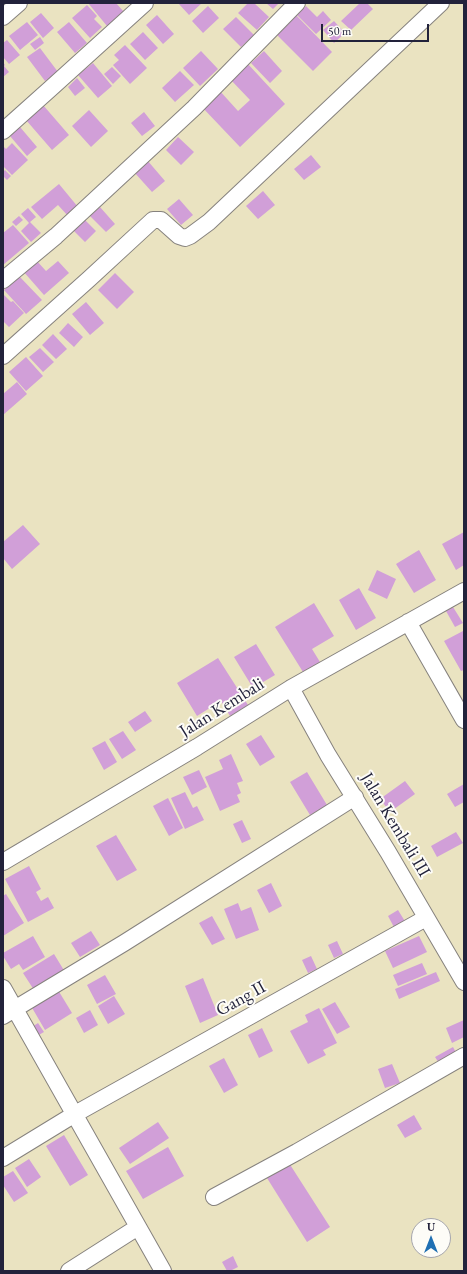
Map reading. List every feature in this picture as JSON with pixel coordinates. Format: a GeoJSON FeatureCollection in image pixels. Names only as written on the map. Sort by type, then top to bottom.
{"type":"FeatureCollection","features":[{"type":"Feature","properties":{"kind":"street"},"geometry":{"type":"LineString","coordinates":[[3,17],[19,3]]}},
{"type":"Feature","properties":{"kind":"street"},"geometry":{"type":"LineString","coordinates":[[3,131],[145,3]]}},
{"type":"Feature","properties":{"kind":"street"},"geometry":{"type":"LineString","coordinates":[[3,280],[56,236],[194,108],[297,3]]}},
{"type":"Feature","properties":{"kind":"street"},"geometry":{"type":"LineString","coordinates":[[3,356],[153,220],[161,220],[179,236],[185,238],[209,222],[441,3]]}},
{"type":"Feature","properties":{"kind":"street","name":"Jalan Kembali"},"geometry":{"type":"LineString","coordinates":[[3,862],[197,747],[291,688],[464,591]]}},
{"type":"Feature","properties":{"kind":"street"},"geometry":{"type":"LineString","coordinates":[[408,622],[464,720]]}},
{"type":"Feature","properties":{"kind":"street","name":"Jalan Kembali III"},"geometry":{"type":"LineString","coordinates":[[291,688],[328,755],[464,982]]}},
{"type":"Feature","properties":{"kind":"street"},"geometry":{"type":"LineString","coordinates":[[9,1012],[124,943],[355,798]]}},
{"type":"Feature","properties":{"kind":"street","name":"Gang II"},"geometry":{"type":"LineString","coordinates":[[3,1158],[75,1114],[426,918]]}},
{"type":"Feature","properties":{"kind":"street"},"geometry":{"type":"LineString","coordinates":[[3,988],[9,1012],[75,1114],[164,1271]]}},
{"type":"Feature","properties":{"kind":"street"},"geometry":{"type":"LineString","coordinates":[[214,1197],[297,1152],[464,1056]]}},
{"type":"Feature","properties":{"kind":"street"},"geometry":{"type":"LineString","coordinates":[[69,1271],[138,1227]]}},
{"type":"Feature","properties":{"kind":"building"},"geometry":{"type":"Polygon","coordinates":[[[88,3],[116,3],[124,12],[107,26],[88,3]]]}},
{"type":"Feature","properties":{"kind":"building"},"geometry":{"type":"Polygon","coordinates":[[[178,3],[202,3],[189,15],[178,3]]]}},
{"type":"Feature","properties":{"kind":"building"},"geometry":{"type":"Polygon","coordinates":[[[248,3],[254,3],[269,17],[257,30],[238,13],[248,3]]]}},
{"type":"Feature","properties":{"kind":"building"},"geometry":{"type":"Polygon","coordinates":[[[266,3],[279,3],[273,9],[266,3]]]}},
{"type":"Feature","properties":{"kind":"building"},"geometry":{"type":"Polygon","coordinates":[[[360,3],[367,3],[373,9],[351,30],[341,21],[360,3]]]}},
{"type":"Feature","properties":{"kind":"building"},"geometry":{"type":"Polygon","coordinates":[[[87,5],[97,16],[94,19],[102,27],[90,38],[72,18],[87,5]]]}},
{"type":"Feature","properties":{"kind":"building"},"geometry":{"type":"Polygon","coordinates":[[[208,6],[219,18],[203,33],[192,21],[208,6]]]}},
{"type":"Feature","properties":{"kind":"building"},"geometry":{"type":"Polygon","coordinates":[[[306,6],[317,17],[323,11],[331,20],[316,34],[297,15],[306,6]]]}},
{"type":"Feature","properties":{"kind":"building"},"geometry":{"type":"Polygon","coordinates":[[[41,13],[54,28],[43,38],[30,22],[41,13]]]}},
{"type":"Feature","properties":{"kind":"building"},"geometry":{"type":"Polygon","coordinates":[[[294,13],[332,52],[313,71],[274,32],[294,13]]]}},
{"type":"Feature","properties":{"kind":"building"},"geometry":{"type":"Polygon","coordinates":[[[157,15],[174,34],[163,44],[146,25],[157,15]]]}},
{"type":"Feature","properties":{"kind":"building"},"geometry":{"type":"Polygon","coordinates":[[[236,17],[254,35],[241,47],[223,29],[236,17]]]}},
{"type":"Feature","properties":{"kind":"building"},"geometry":{"type":"Polygon","coordinates":[[[334,21],[345,33],[334,43],[323,30],[334,21]]]}},
{"type":"Feature","properties":{"kind":"building"},"geometry":{"type":"Polygon","coordinates":[[[27,22],[38,35],[20,50],[9,36],[27,22]]]}},
{"type":"Feature","properties":{"kind":"building"},"geometry":{"type":"Polygon","coordinates":[[[69,22],[87,43],[75,53],[57,32],[69,22]]]}},
{"type":"Feature","properties":{"kind":"building"},"geometry":{"type":"Polygon","coordinates":[[[143,32],[158,48],[145,60],[130,44],[143,32]]]}},
{"type":"Feature","properties":{"kind":"building"},"geometry":{"type":"Polygon","coordinates":[[[40,37],[44,43],[35,50],[30,44],[40,37]]]}},
{"type":"Feature","properties":{"kind":"building"},"geometry":{"type":"Polygon","coordinates":[[[7,40],[20,55],[9,64],[3,57],[3,43],[7,40]]]}},
{"type":"Feature","properties":{"kind":"building"},"geometry":{"type":"Polygon","coordinates":[[[125,45],[147,68],[130,84],[113,65],[119,60],[114,55],[125,45]]]}},
{"type":"Feature","properties":{"kind":"building"},"geometry":{"type":"Polygon","coordinates":[[[40,48],[58,72],[45,81],[27,57],[40,48]]]}},
{"type":"Feature","properties":{"kind":"building"},"geometry":{"type":"Polygon","coordinates":[[[201,51],[218,69],[200,86],[183,68],[201,51]]]}},
{"type":"Feature","properties":{"kind":"building"},"geometry":{"type":"Polygon","coordinates":[[[264,51],[282,71],[270,83],[251,63],[264,51]]]}},
{"type":"Feature","properties":{"kind":"building"},"geometry":{"type":"Polygon","coordinates":[[[3,62],[5,65],[4,66],[9,72],[3,77],[3,62]]]}},
{"type":"Feature","properties":{"kind":"building"},"geometry":{"type":"Polygon","coordinates":[[[93,63],[112,86],[98,98],[78,75],[93,63]]]}},
{"type":"Feature","properties":{"kind":"building"},"geometry":{"type":"Polygon","coordinates":[[[247,63],[285,104],[240,147],[201,106],[219,90],[238,111],[250,100],[230,79],[247,63]]]}},
{"type":"Feature","properties":{"kind":"building"},"geometry":{"type":"Polygon","coordinates":[[[112,67],[121,76],[113,84],[104,74],[112,67]]]}},
{"type":"Feature","properties":{"kind":"building"},"geometry":{"type":"Polygon","coordinates":[[[180,71],[194,85],[175,102],[162,88],[180,71]]]}},
{"type":"Feature","properties":{"kind":"building"},"geometry":{"type":"Polygon","coordinates":[[[77,78],[85,88],[75,96],[68,87],[77,78]]]}},
{"type":"Feature","properties":{"kind":"building"},"geometry":{"type":"Polygon","coordinates":[[[43,105],[69,135],[52,150],[26,120],[43,105]]]}},
{"type":"Feature","properties":{"kind":"building"},"geometry":{"type":"Polygon","coordinates":[[[89,110],[108,131],[91,147],[72,126],[89,110]]]}},
{"type":"Feature","properties":{"kind":"building"},"geometry":{"type":"Polygon","coordinates":[[[144,112],[155,126],[142,136],[131,123],[144,112]]]}},
{"type":"Feature","properties":{"kind":"building"},"geometry":{"type":"Polygon","coordinates":[[[20,127],[37,147],[27,156],[10,136],[20,127]]]}},
{"type":"Feature","properties":{"kind":"building"},"geometry":{"type":"Polygon","coordinates":[[[178,137],[194,152],[181,165],[166,150],[178,137]]]}},
{"type":"Feature","properties":{"kind":"building"},"geometry":{"type":"Polygon","coordinates":[[[12,143],[28,160],[12,175],[3,166],[3,146],[6,149],[12,143]]]}},
{"type":"Feature","properties":{"kind":"building"},"geometry":{"type":"Polygon","coordinates":[[[311,155],[321,167],[304,180],[294,169],[311,155]]]}},
{"type":"Feature","properties":{"kind":"building"},"geometry":{"type":"Polygon","coordinates":[[[147,160],[165,181],[152,192],[134,172],[147,160]]]}},
{"type":"Feature","properties":{"kind":"building"},"geometry":{"type":"Polygon","coordinates":[[[5,170],[11,176],[7,180],[3,176],[3,172],[5,170]]]}},
{"type":"Feature","properties":{"kind":"building"},"geometry":{"type":"Polygon","coordinates":[[[59,184],[78,207],[68,216],[58,205],[42,219],[31,207],[59,184]]]}},
{"type":"Feature","properties":{"kind":"building"},"geometry":{"type":"Polygon","coordinates":[[[263,191],[275,205],[258,219],[246,206],[263,191]]]}},
{"type":"Feature","properties":{"kind":"building"},"geometry":{"type":"Polygon","coordinates":[[[179,199],[193,215],[181,225],[167,209],[179,199]]]}},
{"type":"Feature","properties":{"kind":"building"},"geometry":{"type":"Polygon","coordinates":[[[100,207],[115,224],[106,232],[90,216],[100,207]]]}},
{"type":"Feature","properties":{"kind":"building"},"geometry":{"type":"Polygon","coordinates":[[[28,208],[36,217],[30,222],[41,233],[31,242],[21,231],[29,223],[21,214],[28,208]]]}},
{"type":"Feature","properties":{"kind":"building"},"geometry":{"type":"Polygon","coordinates":[[[19,216],[23,220],[16,226],[12,222],[19,216]]]}},
{"type":"Feature","properties":{"kind":"building"},"geometry":{"type":"Polygon","coordinates":[[[85,220],[96,231],[85,242],[74,231],[85,220]]]}},
{"type":"Feature","properties":{"kind":"building"},"geometry":{"type":"Polygon","coordinates":[[[13,225],[29,243],[3,265],[3,233],[13,225]]]}},
{"type":"Feature","properties":{"kind":"building"},"geometry":{"type":"Polygon","coordinates":[[[36,260],[46,271],[58,261],[69,273],[44,295],[23,271],[36,260]]]}},
{"type":"Feature","properties":{"kind":"building"},"geometry":{"type":"Polygon","coordinates":[[[115,273],[134,292],[117,309],[98,290],[115,273]]]}},
{"type":"Feature","properties":{"kind":"building"},"geometry":{"type":"Polygon","coordinates":[[[19,276],[42,300],[26,314],[4,290],[19,276]]]}},
{"type":"Feature","properties":{"kind":"building"},"geometry":{"type":"Polygon","coordinates":[[[3,294],[11,302],[13,301],[24,313],[9,327],[3,321],[3,294]]]}},
{"type":"Feature","properties":{"kind":"building"},"geometry":{"type":"Polygon","coordinates":[[[86,302],[104,323],[90,335],[72,314],[86,302]]]}},
{"type":"Feature","properties":{"kind":"building"},"geometry":{"type":"Polygon","coordinates":[[[68,323],[83,337],[74,347],[59,333],[68,323]]]}},
{"type":"Feature","properties":{"kind":"building"},"geometry":{"type":"Polygon","coordinates":[[[53,334],[67,349],[56,359],[42,345],[53,334]]]}},
{"type":"Feature","properties":{"kind":"building"},"geometry":{"type":"Polygon","coordinates":[[[40,348],[54,362],[43,372],[29,357],[40,348]]]}},
{"type":"Feature","properties":{"kind":"building"},"geometry":{"type":"Polygon","coordinates":[[[26,357],[43,376],[26,391],[9,372],[26,357]]]}},
{"type":"Feature","properties":{"kind":"building"},"geometry":{"type":"Polygon","coordinates":[[[17,382],[27,394],[3,415],[3,394],[17,382]]]}},
{"type":"Feature","properties":{"kind":"building"},"geometry":{"type":"Polygon","coordinates":[[[23,525],[40,544],[12,569],[3,558],[3,542],[23,525]]]}},
{"type":"Feature","properties":{"kind":"building"},"geometry":{"type":"Polygon","coordinates":[[[464,532],[464,565],[456,570],[442,544],[464,532]]]}},
{"type":"Feature","properties":{"kind":"building"},"geometry":{"type":"Polygon","coordinates":[[[419,550],[436,580],[414,593],[396,564],[419,550]]]}},
{"type":"Feature","properties":{"kind":"building"},"geometry":{"type":"Polygon","coordinates":[[[377,570],[396,579],[387,599],[368,590],[377,570]]]}},
{"type":"Feature","properties":{"kind":"building"},"geometry":{"type":"Polygon","coordinates":[[[359,588],[376,618],[356,630],[339,600],[359,588]]]}},
{"type":"Feature","properties":{"kind":"building"},"geometry":{"type":"Polygon","coordinates":[[[314,603],[334,636],[312,649],[320,662],[303,672],[275,627],[314,603]]]}},
{"type":"Feature","properties":{"kind":"building"},"geometry":{"type":"Polygon","coordinates":[[[453,607],[463,623],[455,627],[446,611],[453,607]]]}},
{"type":"Feature","properties":{"kind":"building"},"geometry":{"type":"Polygon","coordinates":[[[463,631],[464,670],[461,671],[444,641],[463,631]]]}},
{"type":"Feature","properties":{"kind":"building"},"geometry":{"type":"Polygon","coordinates":[[[256,644],[275,675],[253,688],[234,657],[256,644]]]}},
{"type":"Feature","properties":{"kind":"building"},"geometry":{"type":"Polygon","coordinates":[[[218,658],[248,705],[230,716],[221,701],[197,716],[177,683],[218,658]]]}},
{"type":"Feature","properties":{"kind":"building"},"geometry":{"type":"Polygon","coordinates":[[[145,711],[152,721],[135,732],[128,722],[145,711]]]}},
{"type":"Feature","properties":{"kind":"building"},"geometry":{"type":"Polygon","coordinates":[[[123,731],[136,750],[122,759],[109,739],[123,731]]]}},
{"type":"Feature","properties":{"kind":"building"},"geometry":{"type":"Polygon","coordinates":[[[261,735],[275,757],[260,766],[246,744],[261,735]]]}},
{"type":"Feature","properties":{"kind":"building"},"geometry":{"type":"Polygon","coordinates":[[[105,741],[117,762],[104,770],[92,748],[105,741]]]}},
{"type":"Feature","properties":{"kind":"building"},"geometry":{"type":"Polygon","coordinates":[[[231,754],[243,781],[237,783],[241,793],[237,795],[240,802],[220,811],[205,777],[223,769],[219,760],[231,754]]]}},
{"type":"Feature","properties":{"kind":"building"},"geometry":{"type":"Polygon","coordinates":[[[199,770],[207,787],[192,795],[183,777],[199,770]]]}},
{"type":"Feature","properties":{"kind":"building"},"geometry":{"type":"Polygon","coordinates":[[[307,772],[327,805],[310,815],[290,782],[307,772]]]}},
{"type":"Feature","properties":{"kind":"building"},"geometry":{"type":"Polygon","coordinates":[[[405,781],[415,794],[390,812],[380,799],[405,781]]]}},
{"type":"Feature","properties":{"kind":"building"},"geometry":{"type":"Polygon","coordinates":[[[464,784],[464,802],[455,807],[447,794],[464,784]]]}},
{"type":"Feature","properties":{"kind":"building"},"geometry":{"type":"Polygon","coordinates":[[[185,792],[193,808],[197,806],[204,820],[185,829],[171,798],[185,792]]]}},
{"type":"Feature","properties":{"kind":"building"},"geometry":{"type":"Polygon","coordinates":[[[168,798],[183,828],[169,836],[153,806],[168,798]]]}},
{"type":"Feature","properties":{"kind":"building"},"geometry":{"type":"Polygon","coordinates":[[[242,820],[251,839],[242,843],[233,824],[242,820]]]}},
{"type":"Feature","properties":{"kind":"building"},"geometry":{"type":"Polygon","coordinates":[[[456,832],[463,843],[437,857],[431,846],[456,832]]]}},
{"type":"Feature","properties":{"kind":"building"},"geometry":{"type":"Polygon","coordinates":[[[116,835],[137,870],[117,881],[96,846],[116,835]]]}},
{"type":"Feature","properties":{"kind":"building"},"geometry":{"type":"Polygon","coordinates":[[[29,866],[41,889],[36,892],[41,901],[48,897],[54,908],[28,922],[5,879],[29,866]]]}},
{"type":"Feature","properties":{"kind":"building"},"geometry":{"type":"Polygon","coordinates":[[[271,883],[282,906],[269,913],[257,890],[271,883]]]}},
{"type":"Feature","properties":{"kind":"building"},"geometry":{"type":"Polygon","coordinates":[[[6,894],[24,923],[3,936],[3,896],[6,894]]]}},
{"type":"Feature","properties":{"kind":"building"},"geometry":{"type":"Polygon","coordinates":[[[238,903],[241,911],[251,907],[259,930],[236,939],[224,909],[238,903]]]}},
{"type":"Feature","properties":{"kind":"building"},"geometry":{"type":"Polygon","coordinates":[[[398,910],[406,923],[395,929],[388,916],[398,910]]]}},
{"type":"Feature","properties":{"kind":"building"},"geometry":{"type":"Polygon","coordinates":[[[212,916],[225,939],[212,945],[199,923],[212,916]]]}},
{"type":"Feature","properties":{"kind":"building"},"geometry":{"type":"Polygon","coordinates":[[[91,931],[100,945],[80,957],[71,943],[91,931]]]}},
{"type":"Feature","properties":{"kind":"building"},"geometry":{"type":"Polygon","coordinates":[[[33,936],[45,957],[23,970],[19,964],[11,969],[3,956],[3,953],[33,936]]]}},
{"type":"Feature","properties":{"kind":"building"},"geometry":{"type":"Polygon","coordinates":[[[419,936],[427,952],[393,968],[385,951],[419,936]]]}},
{"type":"Feature","properties":{"kind":"building"},"geometry":{"type":"Polygon","coordinates":[[[337,941],[343,954],[334,958],[328,945],[337,941]]]}},
{"type":"Feature","properties":{"kind":"building"},"geometry":{"type":"Polygon","coordinates":[[[54,954],[65,972],[34,990],[23,973],[54,954]]]}},
{"type":"Feature","properties":{"kind":"building"},"geometry":{"type":"Polygon","coordinates":[[[311,956],[317,969],[308,973],[302,960],[311,956]]]}},
{"type":"Feature","properties":{"kind":"building"},"geometry":{"type":"Polygon","coordinates":[[[422,963],[427,974],[398,986],[393,975],[422,963]]]}},
{"type":"Feature","properties":{"kind":"building"},"geometry":{"type":"Polygon","coordinates":[[[436,972],[440,981],[399,999],[395,989],[436,972]]]}},
{"type":"Feature","properties":{"kind":"building"},"geometry":{"type":"Polygon","coordinates":[[[105,975],[116,994],[97,1004],[87,985],[105,975]]]}},
{"type":"Feature","properties":{"kind":"building"},"geometry":{"type":"Polygon","coordinates":[[[203,978],[218,1015],[200,1023],[185,986],[203,978]]]}},
{"type":"Feature","properties":{"kind":"building"},"geometry":{"type":"Polygon","coordinates":[[[58,990],[72,1013],[45,1030],[31,1006],[58,990]]]}},
{"type":"Feature","properties":{"kind":"building"},"geometry":{"type":"Polygon","coordinates":[[[114,996],[125,1014],[108,1024],[98,1006],[114,996]]]}},
{"type":"Feature","properties":{"kind":"building"},"geometry":{"type":"Polygon","coordinates":[[[335,1002],[350,1027],[337,1034],[322,1009],[335,1002]]]}},
{"type":"Feature","properties":{"kind":"building"},"geometry":{"type":"Polygon","coordinates":[[[319,1008],[337,1043],[323,1050],[326,1055],[308,1064],[290,1031],[308,1022],[305,1015],[319,1008]]]}},
{"type":"Feature","properties":{"kind":"building"},"geometry":{"type":"Polygon","coordinates":[[[90,1010],[98,1025],[84,1033],[76,1018],[90,1010]]]}},
{"type":"Feature","properties":{"kind":"building"},"geometry":{"type":"Polygon","coordinates":[[[464,1020],[464,1037],[452,1043],[446,1028],[464,1020]]]}},
{"type":"Feature","properties":{"kind":"building"},"geometry":{"type":"Polygon","coordinates":[[[38,1023],[44,1032],[37,1036],[32,1027],[38,1023]]]}},
{"type":"Feature","properties":{"kind":"building"},"geometry":{"type":"Polygon","coordinates":[[[262,1028],[273,1051],[259,1058],[248,1035],[262,1028]]]}},
{"type":"Feature","properties":{"kind":"building"},"geometry":{"type":"Polygon","coordinates":[[[453,1047],[458,1056],[441,1066],[435,1057],[453,1047]]]}},
{"type":"Feature","properties":{"kind":"building"},"geometry":{"type":"Polygon","coordinates":[[[224,1058],[238,1085],[224,1093],[209,1066],[224,1058]]]}},
{"type":"Feature","properties":{"kind":"building"},"geometry":{"type":"Polygon","coordinates":[[[392,1064],[400,1083],[385,1088],[378,1069],[392,1064]]]}},
{"type":"Feature","properties":{"kind":"building"},"geometry":{"type":"Polygon","coordinates":[[[414,1115],[422,1129],[405,1138],[397,1125],[414,1115]]]}},
{"type":"Feature","properties":{"kind":"building"},"geometry":{"type":"Polygon","coordinates":[[[158,1122],[169,1138],[130,1164],[119,1148],[158,1122]]]}},
{"type":"Feature","properties":{"kind":"building"},"geometry":{"type":"Polygon","coordinates":[[[64,1135],[88,1175],[70,1186],[46,1146],[64,1135]]]}},
{"type":"Feature","properties":{"kind":"building"},"geometry":{"type":"Polygon","coordinates":[[[168,1147],[184,1176],[143,1199],[126,1171],[168,1147]]]}},
{"type":"Feature","properties":{"kind":"building"},"geometry":{"type":"Polygon","coordinates":[[[29,1159],[41,1177],[27,1187],[15,1168],[29,1159]]]}},
{"type":"Feature","properties":{"kind":"building"},"geometry":{"type":"Polygon","coordinates":[[[289,1163],[330,1227],[307,1242],[267,1178],[289,1163]]]}},
{"type":"Feature","properties":{"kind":"building"},"geometry":{"type":"Polygon","coordinates":[[[13,1171],[28,1193],[14,1202],[3,1185],[3,1177],[13,1171]]]}},
{"type":"Feature","properties":{"kind":"building"},"geometry":{"type":"Polygon","coordinates":[[[233,1256],[238,1267],[227,1271],[222,1262],[233,1256]]]}}]}
